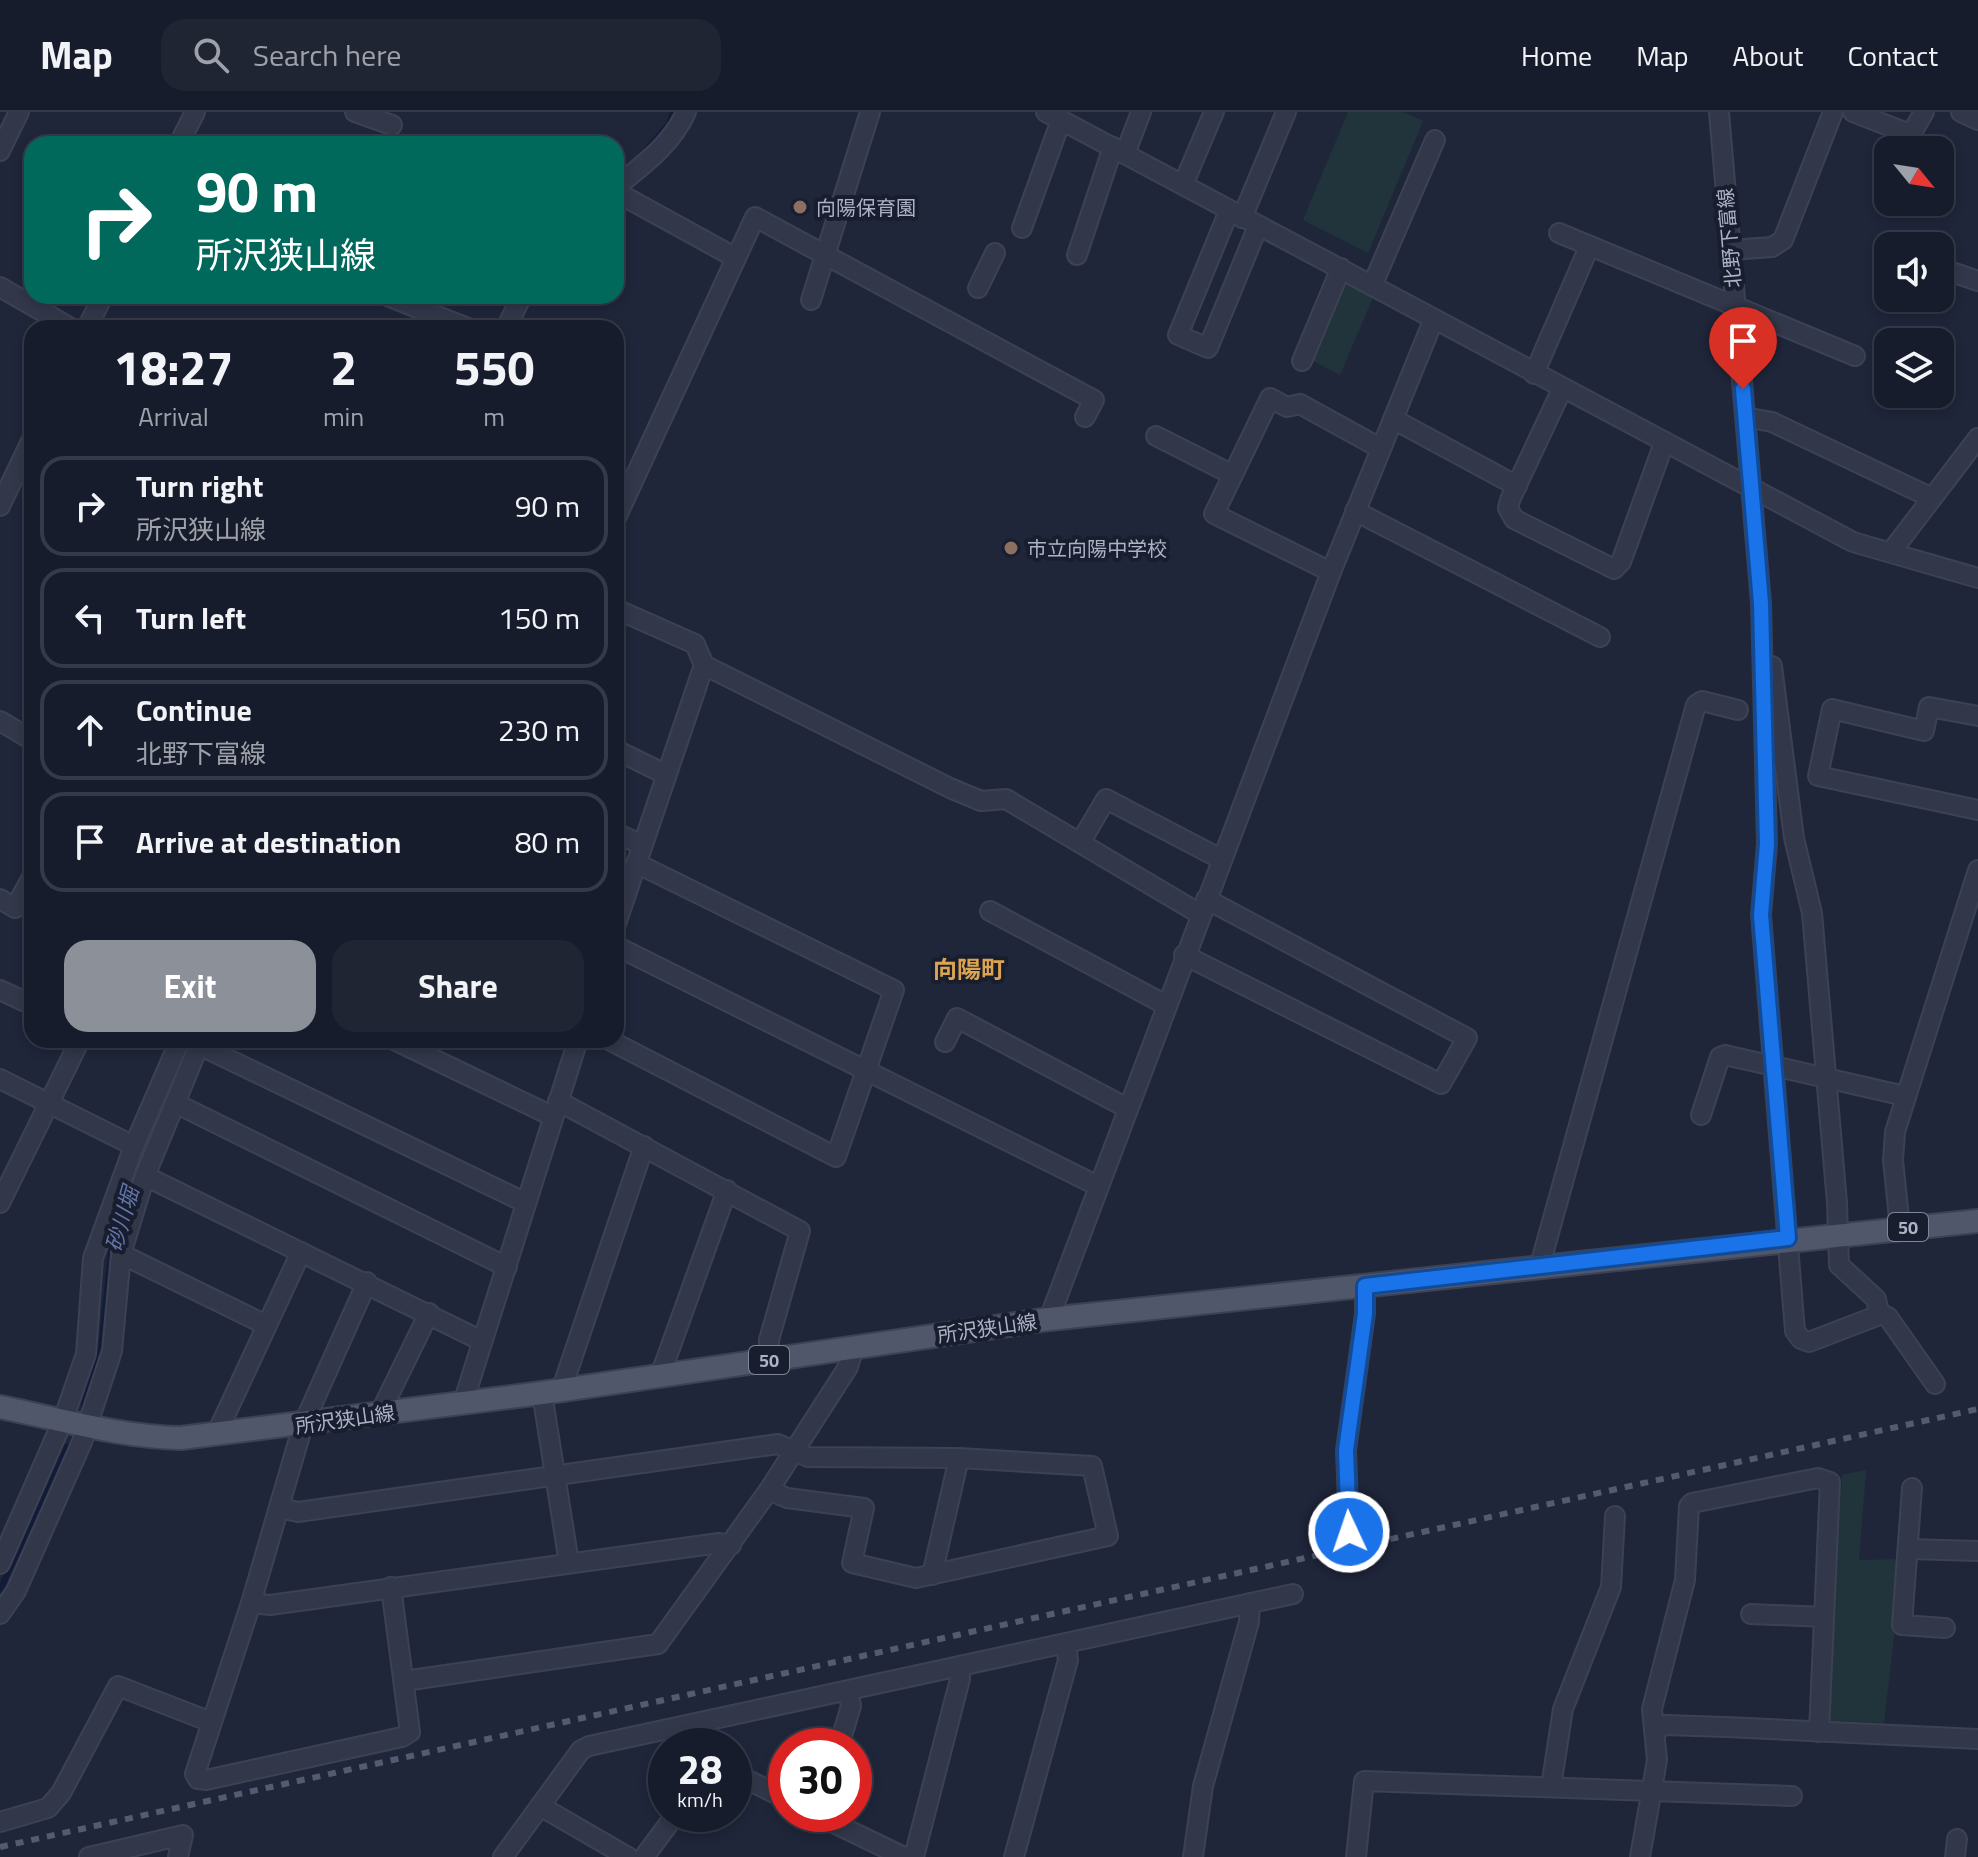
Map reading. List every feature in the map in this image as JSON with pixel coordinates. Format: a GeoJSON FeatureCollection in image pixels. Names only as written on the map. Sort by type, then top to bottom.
{"type":"FeatureCollection","features":[{"type":"Feature","properties":{"kind":"main road","name":"所沢狭山線"},"geometry":{"type":"LineString","coordinates":[[0,1407],[155,1438],[216,1435],[551,1392],[1049,1319],[1788,1238],[1978,1221]]}},
{"type":"Feature","properties":{"kind":"street"},"geometry":{"type":"LineString","coordinates":[[0,151],[19,112]]}},
{"type":"Feature","properties":{"kind":"street"},"geometry":{"type":"LineString","coordinates":[[355,112],[392,125]]}},
{"type":"Feature","properties":{"kind":"street"},"geometry":{"type":"LineString","coordinates":[[624,183],[659,151],[679,127],[686,112]]}},
{"type":"Feature","properties":{"kind":"street"},"geometry":{"type":"LineString","coordinates":[[811,300],[870,112]]}},
{"type":"Feature","properties":{"kind":"street"},"geometry":{"type":"LineString","coordinates":[[1077,255],[1119,151],[1141,112]]}},
{"type":"Feature","properties":{"kind":"street"},"geometry":{"type":"LineString","coordinates":[[1183,185],[1214,112]]}},
{"type":"Feature","properties":{"kind":"street"},"geometry":{"type":"LineString","coordinates":[[1243,218],[1208,348],[1178,335],[1243,218],[1286,112]]}},
{"type":"Feature","properties":{"kind":"street","name":"北野下富線"},"geometry":{"type":"LineString","coordinates":[[1719,112],[1761,603]]}},
{"type":"Feature","properties":{"kind":"street"},"geometry":{"type":"LineString","coordinates":[[1730,250],[1772,247],[1783,240],[1833,112]]}},
{"type":"Feature","properties":{"kind":"street"},"geometry":{"type":"LineString","coordinates":[[1853,112],[1907,133],[1914,129],[1924,112]]}},
{"type":"Feature","properties":{"kind":"street"},"geometry":{"type":"LineString","coordinates":[[1961,112],[1978,120]]}},
{"type":"Feature","properties":{"kind":"street"},"geometry":{"type":"LineString","coordinates":[[182,136],[189,114]]}},
{"type":"Feature","properties":{"kind":"street"},"geometry":{"type":"LineString","coordinates":[[1022,228],[1054,116],[1341,268],[1433,321],[1853,542],[1978,578]]}},
{"type":"Feature","properties":{"kind":"street"},"geometry":{"type":"LineString","coordinates":[[1372,286],[1435,140]]}},
{"type":"Feature","properties":{"kind":"street"},"geometry":{"type":"LineString","coordinates":[[624,195],[736,258]]}},
{"type":"Feature","properties":{"kind":"street"},"geometry":{"type":"LineString","coordinates":[[624,497],[755,217],[1094,400],[1085,417]]}},
{"type":"Feature","properties":{"kind":"street"},"geometry":{"type":"LineString","coordinates":[[1559,233],[1855,356]]}},
{"type":"Feature","properties":{"kind":"street"},"geometry":{"type":"LineString","coordinates":[[1534,374],[1589,247]]}},
{"type":"Feature","properties":{"kind":"street"},"geometry":{"type":"LineString","coordinates":[[978,288],[995,253]]}},
{"type":"Feature","properties":{"kind":"street"},"geometry":{"type":"LineString","coordinates":[[1302,361],[1341,268]]}},
{"type":"Feature","properties":{"kind":"street"},"geometry":{"type":"LineString","coordinates":[[1954,273],[1978,281]]}},
{"type":"Feature","properties":{"kind":"street"},"geometry":{"type":"LineString","coordinates":[[0,287],[24,301]]}},
{"type":"Feature","properties":{"kind":"street"},"geometry":{"type":"LineString","coordinates":[[29,304],[57,320]]}},
{"type":"Feature","properties":{"kind":"street"},"geometry":{"type":"LineString","coordinates":[[400,304],[427,320]]}},
{"type":"Feature","properties":{"kind":"street"},"geometry":{"type":"LineString","coordinates":[[1049,1319],[1331,572],[1433,321]]}},
{"type":"Feature","properties":{"kind":"street"},"geometry":{"type":"LineString","coordinates":[[1562,389],[1508,508],[1514,519],[1614,569],[1621,562],[1664,443]]}},
{"type":"Feature","properties":{"kind":"street"},"geometry":{"type":"LineString","coordinates":[[1331,572],[1214,514],[1270,398],[1287,407],[1300,404],[1380,448]]}},
{"type":"Feature","properties":{"kind":"street"},"geometry":{"type":"LineString","coordinates":[[1745,417],[1772,422],[1932,498]]}},
{"type":"Feature","properties":{"kind":"street"},"geometry":{"type":"LineString","coordinates":[[1393,419],[1517,486]]}},
{"type":"Feature","properties":{"kind":"street"},"geometry":{"type":"LineString","coordinates":[[1156,436],[1233,475]]}},
{"type":"Feature","properties":{"kind":"street"},"geometry":{"type":"LineString","coordinates":[[1891,552],[1978,438]]}},
{"type":"Feature","properties":{"kind":"street"},"geometry":{"type":"LineString","coordinates":[[0,506],[24,456]]}},
{"type":"Feature","properties":{"kind":"street"},"geometry":{"type":"LineString","coordinates":[[1355,511],[1600,637]]}},
{"type":"Feature","properties":{"kind":"street"},"geometry":{"type":"LineString","coordinates":[[1761,603],[1767,844],[1761,915],[1795,1331],[1801,1339],[1814,1340],[1879,1313],[1888,1317],[1935,1384]]}},
{"type":"Feature","properties":{"kind":"street"},"geometry":{"type":"LineString","coordinates":[[1761,603],[1794,838],[1812,913],[1839,1265],[1876,1299],[1879,1313]]}},
{"type":"Feature","properties":{"kind":"street"},"geometry":{"type":"LineString","coordinates":[[624,613],[695,644],[704,665],[976,800],[1006,799],[1080,843],[1203,907],[1467,1038],[1441,1084],[1184,955]]}},
{"type":"Feature","properties":{"kind":"street"},"geometry":{"type":"LineString","coordinates":[[624,881],[639,854],[704,665]]}},
{"type":"Feature","properties":{"kind":"street"},"geometry":{"type":"LineString","coordinates":[[1540,1265],[1696,705],[1702,701],[1738,710]]}},
{"type":"Feature","properties":{"kind":"street"},"geometry":{"type":"LineString","coordinates":[[1978,716],[1929,707],[1924,731],[1832,709],[1818,776],[1978,810]]}},
{"type":"Feature","properties":{"kind":"street"},"geometry":{"type":"LineString","coordinates":[[0,744],[5,724],[24,735]]}},
{"type":"Feature","properties":{"kind":"street"},"geometry":{"type":"LineString","coordinates":[[624,754],[665,774]]}},
{"type":"Feature","properties":{"kind":"street"},"geometry":{"type":"LineString","coordinates":[[1080,843],[1106,799],[1221,859]]}},
{"type":"Feature","properties":{"kind":"street"},"geometry":{"type":"LineString","coordinates":[[624,840],[639,854],[894,990],[836,1157],[624,1048]]}},
{"type":"Feature","properties":{"kind":"street"},"geometry":{"type":"LineString","coordinates":[[1900,1228],[1893,1160],[1895,1132],[1978,870]]}},
{"type":"Feature","properties":{"kind":"street"},"geometry":{"type":"LineString","coordinates":[[0,899],[15,908],[24,892]]}},
{"type":"Feature","properties":{"kind":"street"},"geometry":{"type":"LineString","coordinates":[[990,911],[1166,1005]]}},
{"type":"Feature","properties":{"kind":"street"},"geometry":{"type":"LineString","coordinates":[[624,950],[1098,1186]]}},
{"type":"Feature","properties":{"kind":"street"},"geometry":{"type":"LineString","coordinates":[[0,990],[24,1001]]}},
{"type":"Feature","properties":{"kind":"street"},"geometry":{"type":"LineString","coordinates":[[945,1042],[957,1018],[1127,1108]]}},
{"type":"Feature","properties":{"kind":"street"},"geometry":{"type":"LineString","coordinates":[[0,1203],[7,1172],[49,1103],[76,1048]]}},
{"type":"Feature","properties":{"kind":"street"},"geometry":{"type":"LineString","coordinates":[[0,1564],[63,1420],[86,1354],[93,1258],[134,1146],[177,1048]]}},
{"type":"Feature","properties":{"kind":"street"},"geometry":{"type":"LineString","coordinates":[[0,1614],[16,1591],[87,1426],[112,1351],[121,1254],[145,1176],[198,1048]]}},
{"type":"Feature","properties":{"kind":"street"},"geometry":{"type":"LineString","coordinates":[[212,1048],[526,1203]]}},
{"type":"Feature","properties":{"kind":"street"},"geometry":{"type":"LineString","coordinates":[[413,1048],[644,1146],[801,1234],[769,1340],[769,1360]]}},
{"type":"Feature","properties":{"kind":"street"},"geometry":{"type":"LineString","coordinates":[[463,1403],[575,1048]]}},
{"type":"Feature","properties":{"kind":"street"},"geometry":{"type":"LineString","coordinates":[[1701,1115],[1720,1057],[1725,1055],[1896,1094]]}},
{"type":"Feature","properties":{"kind":"street"},"geometry":{"type":"LineString","coordinates":[[0,1079],[134,1146]]}},
{"type":"Feature","properties":{"kind":"street"},"geometry":{"type":"LineString","coordinates":[[175,1103],[507,1267]]}},
{"type":"Feature","properties":{"kind":"street"},"geometry":{"type":"LineString","coordinates":[[569,1563],[555,1476],[551,1392],[644,1146]]}},
{"type":"Feature","properties":{"kind":"street"},"geometry":{"type":"LineString","coordinates":[[145,1176],[367,1282],[482,1341]]}},
{"type":"Feature","properties":{"kind":"street"},"geometry":{"type":"LineString","coordinates":[[660,1376],[727,1190]]}},
{"type":"Feature","properties":{"kind":"street"},"geometry":{"type":"LineString","coordinates":[[216,1435],[301,1252]]}},
{"type":"Feature","properties":{"kind":"street"},"geometry":{"type":"LineString","coordinates":[[121,1254],[266,1325]]}},
{"type":"Feature","properties":{"kind":"street"},"geometry":{"type":"LineString","coordinates":[[367,1282],[303,1425],[251,1603],[195,1774],[206,1780],[402,1737],[410,1732],[391,1587]]}},
{"type":"Feature","properties":{"kind":"street"},"geometry":{"type":"LineString","coordinates":[[1349,1532],[1346,1450],[1365,1314],[1365,1286]]}},
{"type":"Feature","properties":{"kind":"street"},"geometry":{"type":"LineString","coordinates":[[379,1415],[429,1313]]}},
{"type":"Feature","properties":{"kind":"street"},"geometry":{"type":"LineString","coordinates":[[404,1681],[658,1644],[769,1490],[848,1367],[854,1347]]}},
{"type":"Feature","properties":{"kind":"street"},"geometry":{"type":"LineString","coordinates":[[280,1508],[298,1512],[778,1444],[808,1457],[959,1458],[1092,1466],[1108,1536],[916,1578],[852,1563],[864,1508],[787,1498],[769,1490]]}},
{"type":"Feature","properties":{"kind":"street"},"geometry":{"type":"LineString","coordinates":[[932,1575],[959,1458]]}},
{"type":"Feature","properties":{"kind":"street"},"geometry":{"type":"LineString","coordinates":[[1640,1857],[1657,1760],[1653,1701],[1686,1576],[1689,1506],[1692,1503],[1827,1479],[1830,1488],[1819,1732]]}},
{"type":"Feature","properties":{"kind":"street"},"geometry":{"type":"LineString","coordinates":[[1912,1488],[1902,1625],[1945,1628]]}},
{"type":"Feature","properties":{"kind":"street"},"geometry":{"type":"LineString","coordinates":[[1551,1787],[1563,1709],[1611,1587],[1615,1516]]}},
{"type":"Feature","properties":{"kind":"street"},"geometry":{"type":"LineString","coordinates":[[251,1603],[270,1605],[719,1543],[731,1545]]}},
{"type":"Feature","properties":{"kind":"street"},"geometry":{"type":"LineString","coordinates":[[1909,1549],[1978,1551]]}},
{"type":"Feature","properties":{"kind":"street"},"geometry":{"type":"LineString","coordinates":[[503,1857],[581,1750],[589,1746],[1293,1594]]}},
{"type":"Feature","properties":{"kind":"street"},"geometry":{"type":"LineString","coordinates":[[1193,1857],[1203,1786],[1249,1622],[1250,1603]]}},
{"type":"Feature","properties":{"kind":"street"},"geometry":{"type":"LineString","coordinates":[[1751,1614],[1824,1617]]}},
{"type":"Feature","properties":{"kind":"street"},"geometry":{"type":"LineString","coordinates":[[1014,1857],[1068,1660],[1066,1645]]}},
{"type":"Feature","properties":{"kind":"street"},"geometry":{"type":"LineString","coordinates":[[914,1857],[960,1679],[960,1667]]}},
{"type":"Feature","properties":{"kind":"street"},"geometry":{"type":"LineString","coordinates":[[0,1822],[48,1808],[61,1793],[118,1686],[211,1722]]}},
{"type":"Feature","properties":{"kind":"street"},"geometry":{"type":"LineString","coordinates":[[844,1728],[851,1706],[848,1691]]}},
{"type":"Feature","properties":{"kind":"street"},"geometry":{"type":"LineString","coordinates":[[1654,1730],[1666,1725],[1978,1739]]}},
{"type":"Feature","properties":{"kind":"street"},"geometry":{"type":"LineString","coordinates":[[1356,1857],[1364,1781],[1792,1796]]}},
{"type":"Feature","properties":{"kind":"street"},"geometry":{"type":"LineString","coordinates":[[540,1806],[628,1857]]}},
{"type":"Feature","properties":{"kind":"street"},"geometry":{"type":"LineString","coordinates":[[644,1857],[663,1832]]}},
{"type":"Feature","properties":{"kind":"street"},"geometry":{"type":"LineString","coordinates":[[853,1832],[904,1857]]}},
{"type":"Feature","properties":{"kind":"street"},"geometry":{"type":"LineString","coordinates":[[89,1857],[183,1835],[178,1857]]}},
{"type":"Feature","properties":{"kind":"shaded area"},"geometry":{"type":"Polygon","coordinates":[[[1348,112],[1403,112],[1423,121],[1368,253],[1303,220],[1348,112]]]}},
{"type":"Feature","properties":{"kind":"shaded area"},"geometry":{"type":"Polygon","coordinates":[[[1343,279],[1374,295],[1340,375],[1311,360],[1343,279]]]}},
{"type":"Feature","properties":{"kind":"shaded area"},"geometry":{"type":"Polygon","coordinates":[[[1866,1470],[1859,1560],[1903,1559],[1884,1723],[1825,1721],[1842,1475],[1866,1470]]]}},
{"type":"Feature","properties":{"kind":"waterway","name":"砂川堀"},"geometry":{"type":"LineString","coordinates":[[643,154],[669,124],[673,112]]}},
{"type":"Feature","properties":{"kind":"waterway","name":"砂川堀"},"geometry":{"type":"LineString","coordinates":[[84,1405],[101,1350],[111,1253],[132,1182],[187,1048]]}},
{"type":"Feature","properties":{"kind":"waterway","name":"砂川堀"},"geometry":{"type":"LineString","coordinates":[[0,1590],[66,1447]]}},
{"type":"Feature","properties":{"kind":"railway"},"geometry":{"type":"LineString","coordinates":[[0,1847],[1978,1409]]}},
{"type":"Feature","properties":{"kind":"place","name":"向陽保育園"},"geometry":{"type":"Point","coordinates":[800,207]}},
{"type":"Feature","properties":{"kind":"place","name":"市立向陽中学校"},"geometry":{"type":"Point","coordinates":[1011,548]}},
{"type":"Feature","properties":{"kind":"district","name":"向陽町"},"geometry":{"type":"Point","coordinates":[969,969]}},
{"type":"Feature","properties":{"kind":"route"},"geometry":{"type":"LineString","coordinates":[[1349,1532],[1345,1462],[1365,1314],[1365,1286],[1788,1238],[1788,1209],[1782,1178],[1761,915],[1767,844],[1765,726],[1759,639],[1761,603],[1743,389]]}}]}
